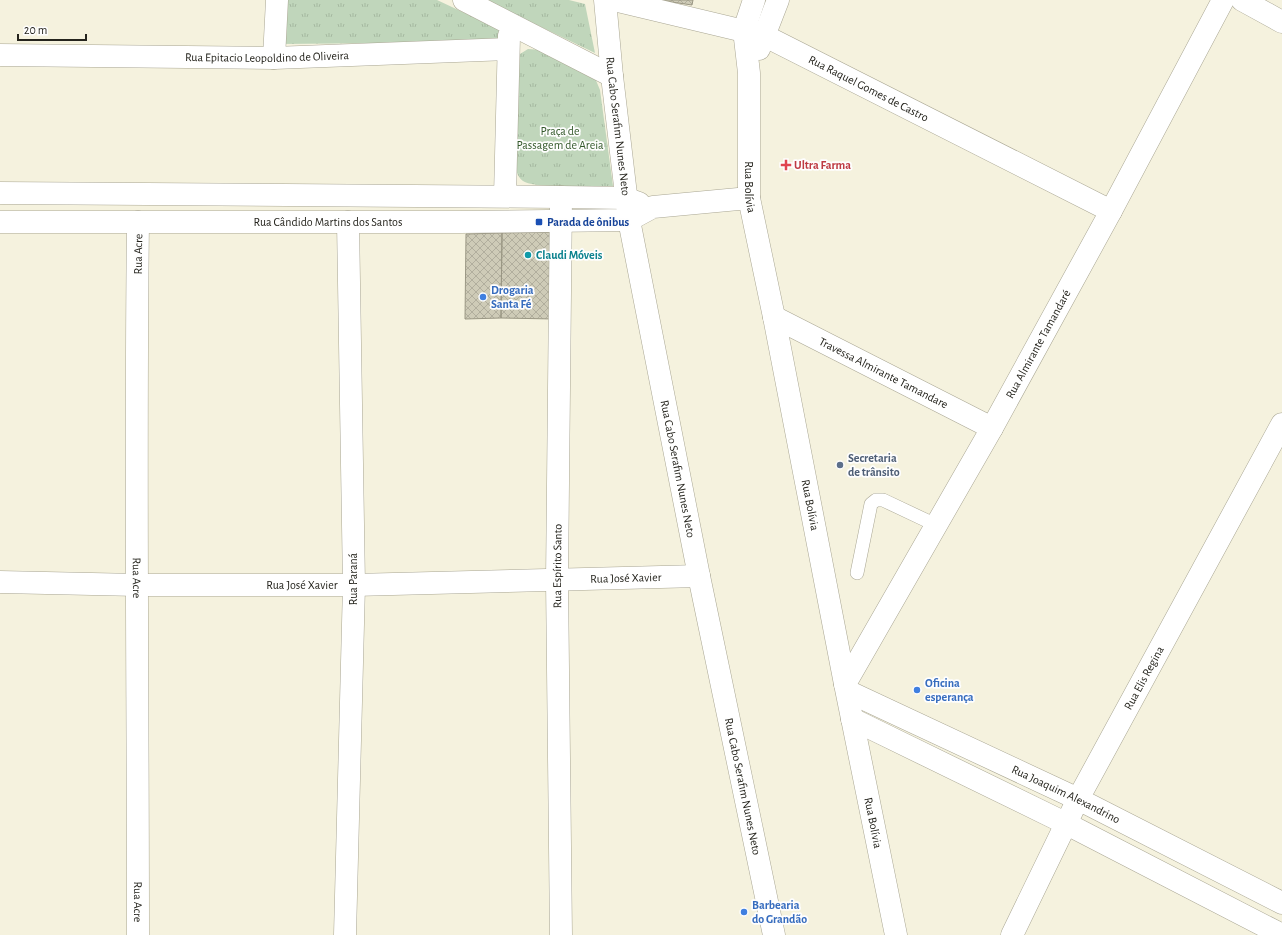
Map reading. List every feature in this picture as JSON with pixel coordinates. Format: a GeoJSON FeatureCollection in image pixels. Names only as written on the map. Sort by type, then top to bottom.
{"type":"FeatureCollection","features":[{"type":"Feature","properties":{"kind":"street"},"geometry":{"type":"LineString","coordinates":[[274,58],[277,0]]}},
{"type":"Feature","properties":{"kind":"street"},"geometry":{"type":"LineString","coordinates":[[464,0],[612,76]]}},
{"type":"Feature","properties":{"kind":"street","name":"Rua Cabo Serafim Nunes Neto"},"geometry":{"type":"LineString","coordinates":[[605,0],[625,198],[699,576],[774,935]]}},
{"type":"Feature","properties":{"kind":"street","name":"Rua Raquel Gomes de Castro"},"geometry":{"type":"LineString","coordinates":[[614,0],[765,36],[1111,211]]}},
{"type":"Feature","properties":{"kind":"street","name":"Rua Bolívia"},"geometry":{"type":"LineString","coordinates":[[754,0],[744,30],[749,72],[748,198],[774,317],[852,719],[896,935]]}},
{"type":"Feature","properties":{"kind":"street","name":"Rua Bolívia"},"geometry":{"type":"LineString","coordinates":[[749,72],[765,36],[778,0]]}},
{"type":"Feature","properties":{"kind":"street","name":"Rua Almirante Tamandaré"},"geometry":{"type":"LineString","coordinates":[[846,687],[992,428],[1111,211],[1223,0]]}},
{"type":"Feature","properties":{"kind":"street"},"geometry":{"type":"LineString","coordinates":[[1242,0],[1282,22]]}},
{"type":"Feature","properties":{"kind":"street"},"geometry":{"type":"LineString","coordinates":[[505,196],[509,23]]}},
{"type":"Feature","properties":{"kind":"street","name":"Rua Epitacio Leopoldino de Oliveira"},"geometry":{"type":"LineString","coordinates":[[0,55],[274,58],[508,49]]}},
{"type":"Feature","properties":{"kind":"street"},"geometry":{"type":"LineString","coordinates":[[57,193],[57,222]]}},
{"type":"Feature","properties":{"kind":"street","name":"Rua Cândido Martins dos Santos"},"geometry":{"type":"LineString","coordinates":[[0,194],[57,193],[625,198],[653,207]]}},
{"type":"Feature","properties":{"kind":"street","name":"Rua Espírito Santo"},"geometry":{"type":"LineString","coordinates":[[560,935],[557,580],[561,197]]}},
{"type":"Feature","properties":{"kind":"street","name":"Rua Cândido Martins dos Santos"},"geometry":{"type":"LineString","coordinates":[[0,222],[560,222],[629,220],[653,207],[748,198]]}},
{"type":"Feature","properties":{"kind":"street","name":"Rua Acre"},"geometry":{"type":"LineString","coordinates":[[138,222],[136,395],[138,585],[138,935]]}},
{"type":"Feature","properties":{"kind":"street","name":"Rua Paraná"},"geometry":{"type":"LineString","coordinates":[[345,935],[354,585],[348,222]]}},
{"type":"Feature","properties":{"kind":"street","name":"Travessa Almirante Tamandare"},"geometry":{"type":"LineString","coordinates":[[774,317],[992,428]]}},
{"type":"Feature","properties":{"kind":"street","name":"Rua Elis Regina"},"geometry":{"type":"LineString","coordinates":[[1012,935],[1078,798],[1282,424]]}},
{"type":"Feature","properties":{"kind":"street","name":"Rua José Xavier"},"geometry":{"type":"LineString","coordinates":[[0,582],[138,585],[354,585],[699,576]]}},
{"type":"Feature","properties":{"kind":"street","name":"Rua Joaquim Alexandrino"},"geometry":{"type":"LineString","coordinates":[[846,687],[942,735],[1078,798],[1282,903]]}},
{"type":"Feature","properties":{"kind":"street"},"geometry":{"type":"LineString","coordinates":[[852,719],[1065,823],[1282,935]]}},
{"type":"Feature","properties":{"kind":"street"},"geometry":{"type":"LineString","coordinates":[[932,758],[942,735]]}},
{"type":"Feature","properties":{"kind":"lane"},"geometry":{"type":"LineString","coordinates":[[856,573],[871,504],[876,500],[883,500],[936,525]]}},
{"type":"Feature","properties":{"kind":"green space"},"geometry":{"type":"Polygon","coordinates":[[[283,0],[437,0],[501,30],[501,42],[280,44],[283,0]]]}},
{"type":"Feature","properties":{"kind":"green space"},"geometry":{"type":"Polygon","coordinates":[[[485,0],[569,0],[585,4],[595,53],[485,0]]]}},
{"type":"Feature","properties":{"kind":"green space","name":"Praça de Passagem de Areia"},"geometry":{"type":"Polygon","coordinates":[[[528,49],[542,50],[595,78],[600,90],[613,186],[539,185],[529,184],[519,177],[514,162],[515,68],[520,54],[528,49]]]}},
{"type":"Feature","properties":{"kind":"building"},"geometry":{"type":"Polygon","coordinates":[[[658,0],[693,0],[692,5],[658,0]]]}},
{"type":"Feature","properties":{"kind":"building","name":"Claudi Móveis"},"geometry":{"type":"Polygon","coordinates":[[[555,232],[554,319],[501,318],[502,233],[555,232]]]}},
{"type":"Feature","properties":{"kind":"building","name":"Drogaria Santa Fé"},"geometry":{"type":"Polygon","coordinates":[[[502,233],[501,318],[465,319],[466,234],[502,233]]]}},
{"type":"Feature","properties":{"kind":"place","name":"Ultra Farma"},"geometry":{"type":"Point","coordinates":[786,165]}},
{"type":"Feature","properties":{"kind":"place","name":"Parada de ônibus"},"geometry":{"type":"Point","coordinates":[539,222]}},
{"type":"Feature","properties":{"kind":"place","name":"Claudi Móveis"},"geometry":{"type":"Point","coordinates":[528,255]}},
{"type":"Feature","properties":{"kind":"place","name":"Drogaria Santa Fé"},"geometry":{"type":"Point","coordinates":[483,297]}},
{"type":"Feature","properties":{"kind":"place","name":"Secretaria de trânsito"},"geometry":{"type":"Point","coordinates":[840,465]}},
{"type":"Feature","properties":{"kind":"place","name":"Oficina esperança"},"geometry":{"type":"Point","coordinates":[917,690]}},
{"type":"Feature","properties":{"kind":"place","name":"Barbearia do Grandão"},"geometry":{"type":"Point","coordinates":[744,912]}}]}
